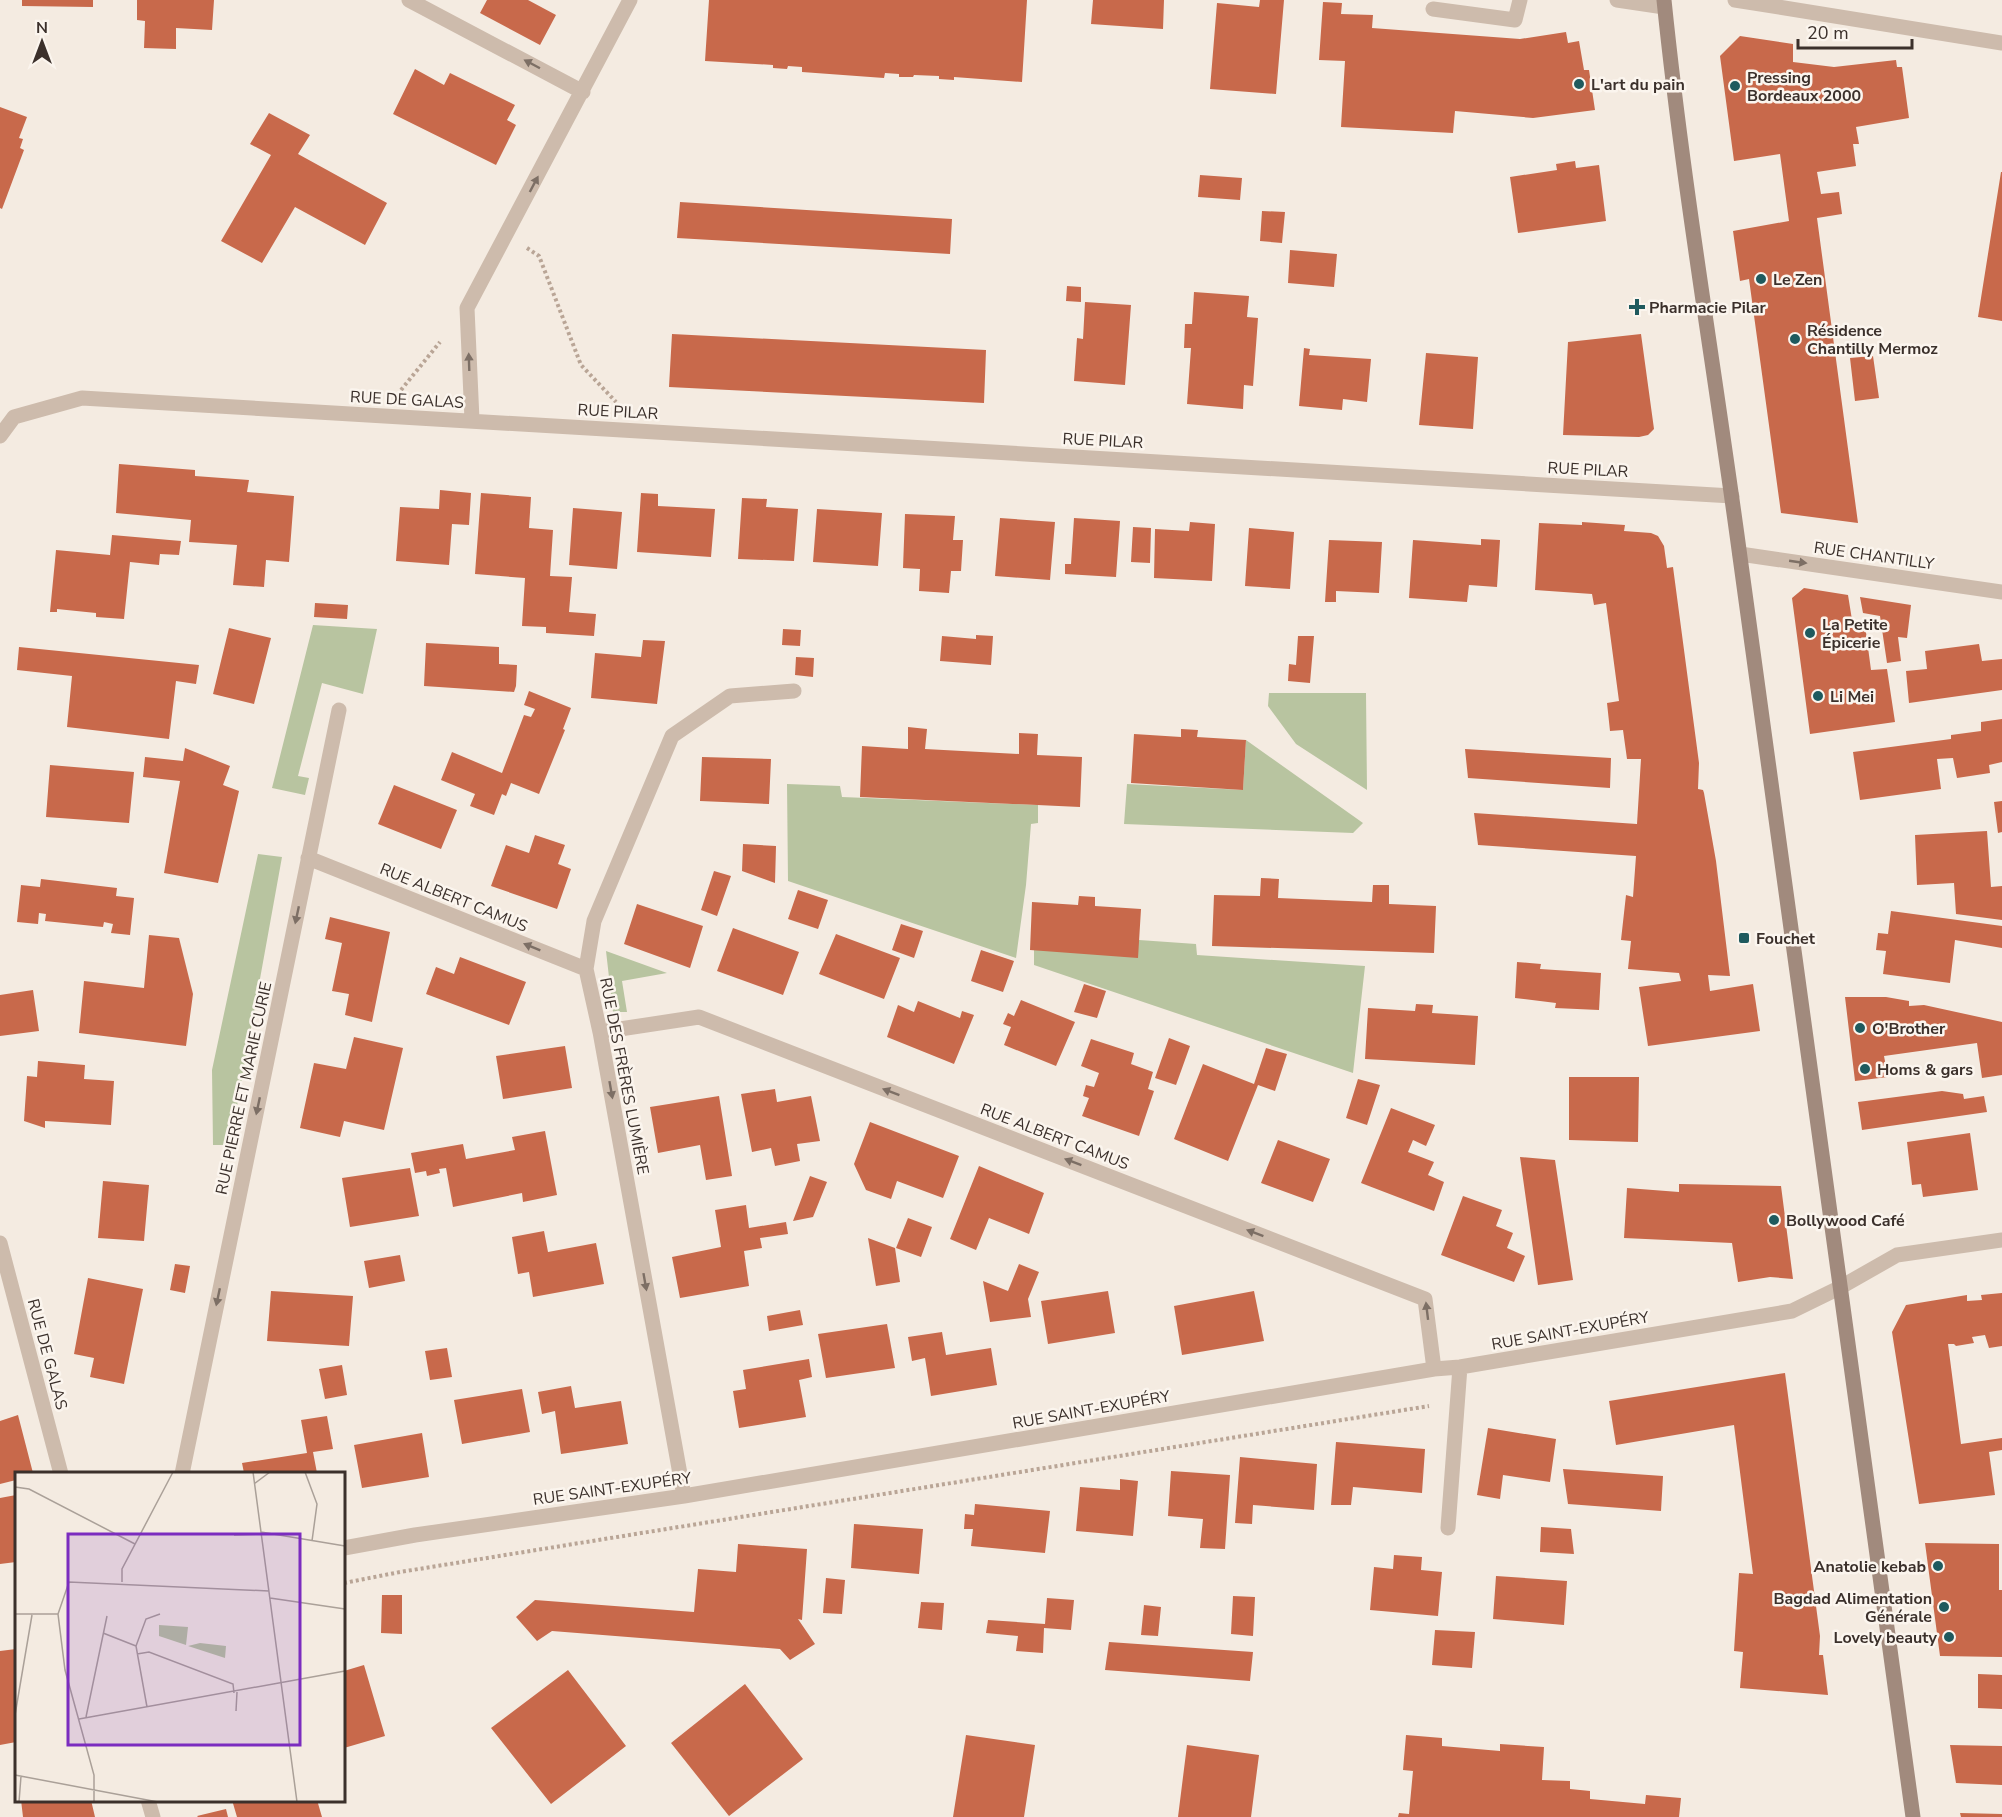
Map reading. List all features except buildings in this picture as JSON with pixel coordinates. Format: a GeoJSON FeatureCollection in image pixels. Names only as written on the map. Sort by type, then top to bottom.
{"type":"FeatureCollection","features":[{"type":"Feature","properties":{"kind":"main road"},"geometry":{"type":"LineString","coordinates":[[1664,4],[1703,306],[1732,496],[1913,1817]]}},
{"type":"Feature","properties":{"kind":"street"},"geometry":{"type":"LineString","coordinates":[[409,0],[583,92]]}},
{"type":"Feature","properties":{"kind":"street"},"geometry":{"type":"LineString","coordinates":[[466,309],[630,0]]}},
{"type":"Feature","properties":{"kind":"street"},"geometry":{"type":"LineString","coordinates":[[1433,9],[1515,20],[1521,0]]}},
{"type":"Feature","properties":{"kind":"street"},"geometry":{"type":"LineString","coordinates":[[1617,0],[1664,4]]}},
{"type":"Feature","properties":{"kind":"street"},"geometry":{"type":"LineString","coordinates":[[1735,0],[2002,43]]}},
{"type":"Feature","properties":{"kind":"street","name":"RUE DE GALAS"},"geometry":{"type":"LineString","coordinates":[[0,436],[14,417],[82,398],[472,420],[466,309]]}},
{"type":"Feature","properties":{"kind":"street","name":"RUE PILAR"},"geometry":{"type":"LineString","coordinates":[[472,420],[1732,496]]}},
{"type":"Feature","properties":{"kind":"street","name":"RUE CHANTILLY"},"geometry":{"type":"LineString","coordinates":[[1740,554],[2002,592]]}},
{"type":"Feature","properties":{"kind":"street","name":"RUE DES FRÈRES LUMIÈRE"},"geometry":{"type":"LineString","coordinates":[[684,1496],[600,1032],[586,969],[594,921],[672,736],[730,696],[794,691]]}},
{"type":"Feature","properties":{"kind":"street","name":"RUE PIERRE ET MARIE CURIE"},"geometry":{"type":"LineString","coordinates":[[182,1472],[339,710]]}},
{"type":"Feature","properties":{"kind":"street","name":"RUE ALBERT CAMUS"},"geometry":{"type":"LineString","coordinates":[[308,858],[586,969]]}},
{"type":"Feature","properties":{"kind":"street","name":"RUE ALBERT CAMUS"},"geometry":{"type":"LineString","coordinates":[[600,1032],[699,1017],[1425,1299],[1434,1369]]}},
{"type":"Feature","properties":{"kind":"street","name":"RUE SAINT-EXUPÉRY"},"geometry":{"type":"LineString","coordinates":[[345,1548],[415,1535],[684,1496],[1792,1311],[1839,1288],[1897,1255],[2002,1240]]}},
{"type":"Feature","properties":{"kind":"street","name":"RUE DE GALAS"},"geometry":{"type":"LineString","coordinates":[[0,1243],[61,1472]]}},
{"type":"Feature","properties":{"kind":"street"},"geometry":{"type":"LineString","coordinates":[[1448,1528],[1460,1366]]}},
{"type":"Feature","properties":{"kind":"street"},"geometry":{"type":"LineString","coordinates":[[149,1802],[153,1817]]}},
{"type":"Feature","properties":{"kind":"path"},"geometry":{"type":"LineString","coordinates":[[506,235],[539,256],[581,365],[641,430]]}},
{"type":"Feature","properties":{"kind":"path"},"geometry":{"type":"LineString","coordinates":[[381,416],[466,309]]}},
{"type":"Feature","properties":{"kind":"path"},"geometry":{"type":"LineString","coordinates":[[345,1583],[1457,1401]]}},
{"type":"Feature","properties":{"kind":"green space"},"geometry":{"type":"Polygon","coordinates":[[[313,625],[377,629],[363,694],[322,683],[298,776],[309,778],[305,795],[272,788],[313,625]]]}},
{"type":"Feature","properties":{"kind":"green space"},"geometry":{"type":"Polygon","coordinates":[[[1269,693],[1366,693],[1367,790],[1296,744],[1268,706],[1269,693]]]}},
{"type":"Feature","properties":{"kind":"green space"},"geometry":{"type":"Polygon","coordinates":[[[1246,740],[1363,823],[1353,833],[1124,824],[1127,784],[1243,790],[1246,740]]]}},
{"type":"Feature","properties":{"kind":"green space"},"geometry":{"type":"Polygon","coordinates":[[[787,784],[840,786],[842,797],[1038,805],[1038,823],[1031,824],[1026,885],[1016,958],[788,881],[787,784]]]}},
{"type":"Feature","properties":{"kind":"green space"},"geometry":{"type":"Polygon","coordinates":[[[258,854],[282,857],[230,1145],[213,1145],[212,1070],[258,854]]]}},
{"type":"Feature","properties":{"kind":"green space"},"geometry":{"type":"Polygon","coordinates":[[[1139,940],[1196,944],[1197,955],[1365,966],[1353,1073],[1034,965],[1034,950],[1139,940]]]}},
{"type":"Feature","properties":{"kind":"green space"},"geometry":{"type":"Polygon","coordinates":[[[606,951],[667,973],[622,981],[627,1012],[613,1012],[606,951]]]}},
{"type":"Feature","properties":{"kind":"place","name":"L'art du pain"},"geometry":{"type":"Point","coordinates":[1579,84]}},
{"type":"Feature","properties":{"kind":"place","name":"Pressing Bordeaux 2000"},"geometry":{"type":"Point","coordinates":[1735,86]}},
{"type":"Feature","properties":{"kind":"place","name":"Le Zen"},"geometry":{"type":"Point","coordinates":[1761,279]}},
{"type":"Feature","properties":{"kind":"place","name":"Pharmacie Pilar"},"geometry":{"type":"Point","coordinates":[1637,307]}},
{"type":"Feature","properties":{"kind":"place","name":"Résidence Chantilly Mermoz"},"geometry":{"type":"Point","coordinates":[1795,339]}},
{"type":"Feature","properties":{"kind":"place","name":"La Petite Épicerie"},"geometry":{"type":"Point","coordinates":[1810,633]}},
{"type":"Feature","properties":{"kind":"place","name":"Li Mei"},"geometry":{"type":"Point","coordinates":[1818,696]}},
{"type":"Feature","properties":{"kind":"place","name":"Fouchet"},"geometry":{"type":"Point","coordinates":[1744,938]}},
{"type":"Feature","properties":{"kind":"place","name":"O'Brother"},"geometry":{"type":"Point","coordinates":[1860,1028]}},
{"type":"Feature","properties":{"kind":"place","name":"Homs & gars"},"geometry":{"type":"Point","coordinates":[1865,1069]}},
{"type":"Feature","properties":{"kind":"place","name":"Bollywood Café"},"geometry":{"type":"Point","coordinates":[1774,1220]}},
{"type":"Feature","properties":{"kind":"place","name":"Anatolie kebab"},"geometry":{"type":"Point","coordinates":[1938,1566]}},
{"type":"Feature","properties":{"kind":"place","name":"Bagdad Alimentation Générale"},"geometry":{"type":"Point","coordinates":[1944,1607]}},
{"type":"Feature","properties":{"kind":"place","name":"Lovely beauty"},"geometry":{"type":"Point","coordinates":[1949,1637]}}]}
